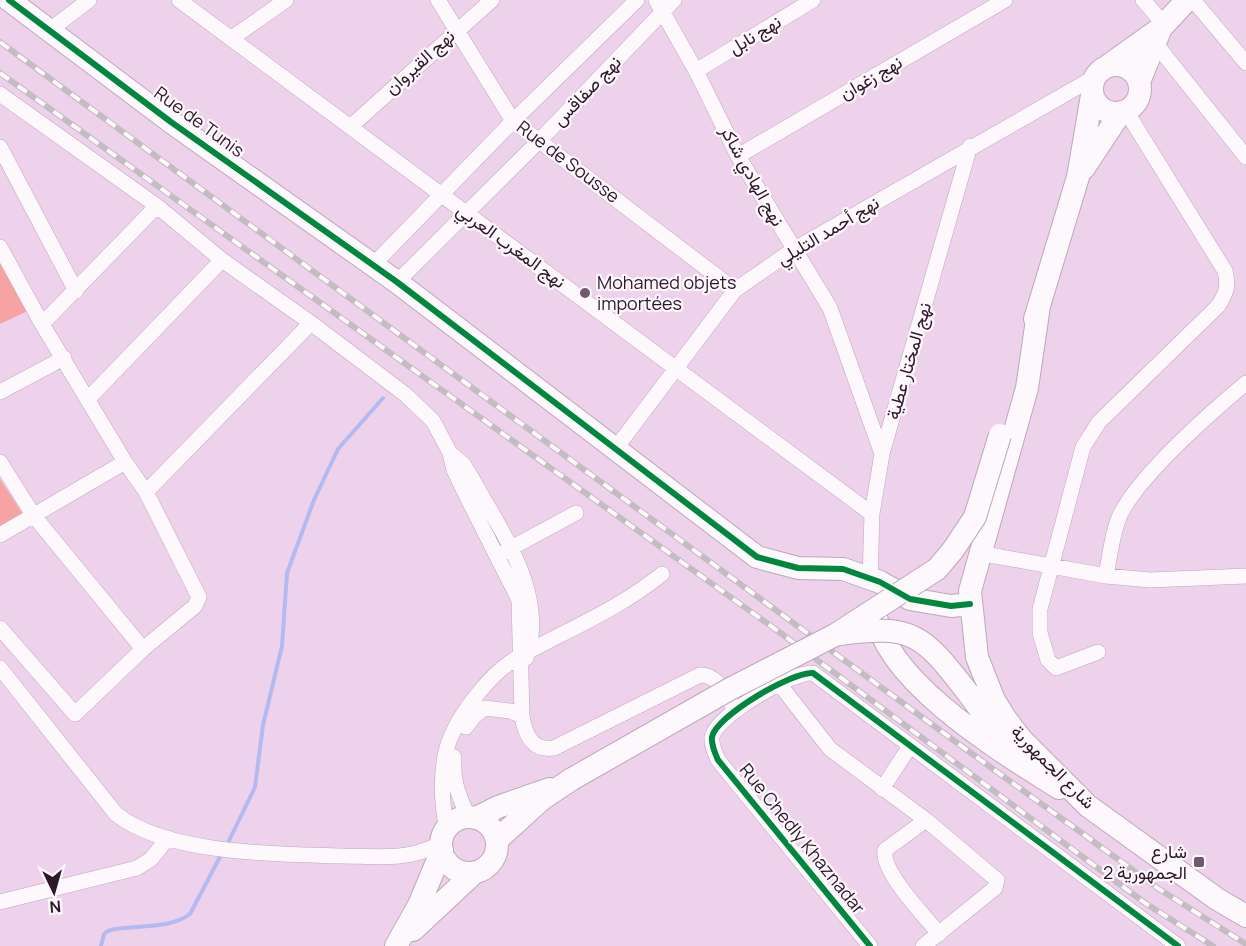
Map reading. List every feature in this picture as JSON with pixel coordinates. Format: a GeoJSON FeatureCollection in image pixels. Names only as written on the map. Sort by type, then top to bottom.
{"type":"FeatureCollection","features":[{"type":"Feature","properties":{"kind":"main road","name":"Rue de Tunis"},"geometry":{"type":"LineString","coordinates":[[9,0],[171,122],[397,282],[757,557],[798,568],[843,569],[870,579],[910,599],[930,603],[970,597]]}},
{"type":"Feature","properties":{"kind":"main road"},"geometry":{"type":"LineString","coordinates":[[1099,79],[1160,32],[1187,0]]}},
{"type":"Feature","properties":{"kind":"main road"},"geometry":{"type":"LineString","coordinates":[[1078,177],[1123,111],[1136,102],[1139,82],[1160,32]]}},
{"type":"Feature","properties":{"kind":"main road"},"geometry":{"type":"LineString","coordinates":[[497,840],[564,783],[730,689],[835,635],[937,569],[975,517],[1078,177],[1099,79],[1117,64],[1131,70],[1139,82]]}},
{"type":"Feature","properties":{"kind":"main road"},"geometry":{"type":"LineString","coordinates":[[1099,79],[1100,107],[1114,113],[1123,111]]}},
{"type":"Feature","properties":{"kind":"main road","name":"شارع الجمهورية"},"geometry":{"type":"LineString","coordinates":[[1039,306],[1027,388],[979,553],[970,597],[977,657],[994,700],[1021,739],[1088,806],[1217,899],[1246,916]]}},
{"type":"Feature","properties":{"kind":"main road"},"geometry":{"type":"LineString","coordinates":[[870,579],[881,636],[899,666],[933,700],[1020,764],[1088,806]]}},
{"type":"Feature","properties":{"kind":"main road"},"geometry":{"type":"LineString","coordinates":[[835,635],[882,629],[911,634],[937,652],[1020,764]]}},
{"type":"Feature","properties":{"kind":"main road"},"geometry":{"type":"LineString","coordinates":[[397,946],[419,906],[443,841],[455,821],[472,818],[518,798],[564,783]]}},
{"type":"Feature","properties":{"kind":"main road"},"geometry":{"type":"LineString","coordinates":[[397,946],[474,873],[484,869],[492,861],[497,851],[494,830],[486,822],[472,818]]}},
{"type":"Feature","properties":{"kind":"main road"},"geometry":{"type":"LineString","coordinates":[[443,841],[445,860],[453,868],[474,873]]}},
{"type":"Feature","properties":{"kind":"street"},"geometry":{"type":"LineString","coordinates":[[50,30],[88,0]]}},
{"type":"Feature","properties":{"kind":"street","name":"نهج المغرب العربي"},"geometry":{"type":"LineString","coordinates":[[179,0],[872,514]]}},
{"type":"Feature","properties":{"kind":"street"},"geometry":{"type":"LineString","coordinates":[[232,38],[286,0]]}},
{"type":"Feature","properties":{"kind":"street","name":"Rue de Sousse"},"geometry":{"type":"LineString","coordinates":[[438,0],[513,121],[735,290]]}},
{"type":"Feature","properties":{"kind":"street","name":"نهج القيروان"},"geometry":{"type":"LineString","coordinates":[[350,127],[492,0]]}},
{"type":"Feature","properties":{"kind":"street","name":"نهج صفاقس"},"geometry":{"type":"LineString","coordinates":[[374,265],[513,121],[637,0]]}},
{"type":"Feature","properties":{"kind":"street","name":"نهج صفاقس"},"geometry":{"type":"LineString","coordinates":[[397,282],[540,140],[659,6],[674,0]]}},
{"type":"Feature","properties":{"kind":"street","name":"نهج نابل"},"geometry":{"type":"LineString","coordinates":[[696,71],[813,0]]}},
{"type":"Feature","properties":{"kind":"street","name":"نهج زغوان"},"geometry":{"type":"LineString","coordinates":[[738,156],[1005,0]]}},
{"type":"Feature","properties":{"kind":"street"},"geometry":{"type":"LineString","coordinates":[[1143,0],[1160,32],[1246,157]]}},
{"type":"Feature","properties":{"kind":"street"},"geometry":{"type":"LineString","coordinates":[[1192,0],[1246,63]]}},
{"type":"Feature","properties":{"kind":"street","name":"نهج الهادي شاكر"},"geometry":{"type":"LineString","coordinates":[[659,6],[696,71],[738,156],[836,320],[882,454]]}},
{"type":"Feature","properties":{"kind":"street","name":"نهج أحمد التليلي"},"geometry":{"type":"LineString","coordinates":[[616,448],[735,290],[793,250],[970,146],[1099,79]]}},
{"type":"Feature","properties":{"kind":"street"},"geometry":{"type":"LineString","coordinates":[[3,101],[157,206],[222,260],[312,323],[426,412],[450,453],[464,465],[503,553],[522,573],[532,604],[523,660],[522,716],[525,731],[533,744],[545,749],[554,748],[692,678],[705,675],[717,681],[735,710],[801,674],[813,673],[1178,946]]}},
{"type":"Feature","properties":{"kind":"street"},"geometry":{"type":"LineString","coordinates":[[1098,652],[1061,667],[1052,665],[1048,660],[1039,624],[1050,566],[1083,447],[1090,434],[1200,325],[1226,294],[1227,281],[1225,271],[1123,111]]}},
{"type":"Feature","properties":{"kind":"street","name":"نهج المختار عطية"},"geometry":{"type":"LineString","coordinates":[[870,579],[872,514],[882,454],[970,146]]}},
{"type":"Feature","properties":{"kind":"street"},"geometry":{"type":"LineString","coordinates":[[0,147],[76,291]]}},
{"type":"Feature","properties":{"kind":"street"},"geometry":{"type":"LineString","coordinates":[[42,324],[157,206]]}},
{"type":"Feature","properties":{"kind":"street"},"geometry":{"type":"LineString","coordinates":[[0,247],[6,271],[64,358],[125,462],[146,492],[199,597],[195,606],[143,649],[75,714],[0,628]]}},
{"type":"Feature","properties":{"kind":"street"},"geometry":{"type":"LineString","coordinates":[[88,399],[222,260]]}},
{"type":"Feature","properties":{"kind":"street"},"geometry":{"type":"LineString","coordinates":[[146,492],[312,323]]}},
{"type":"Feature","properties":{"kind":"street"},"geometry":{"type":"LineString","coordinates":[[0,392],[64,358]]}},
{"type":"Feature","properties":{"kind":"street"},"geometry":{"type":"LineString","coordinates":[[1106,576],[1116,526],[1128,502],[1173,452],[1246,383]]}},
{"type":"Feature","properties":{"kind":"street"},"geometry":{"type":"LineString","coordinates":[[0,462],[34,516],[143,649]]}},
{"type":"Feature","properties":{"kind":"street"},"geometry":{"type":"LineString","coordinates":[[0,534],[125,462]]}},
{"type":"Feature","properties":{"kind":"street"},"geometry":{"type":"LineString","coordinates":[[503,553],[576,513]]}},
{"type":"Feature","properties":{"kind":"street"},"geometry":{"type":"LineString","coordinates":[[979,553],[1106,576],[1150,580],[1246,576]]}},
{"type":"Feature","properties":{"kind":"street"},"geometry":{"type":"LineString","coordinates":[[0,668],[116,814],[132,827],[168,838],[238,851],[359,856],[415,854],[443,841],[445,754],[453,736],[482,688],[523,660],[615,608],[662,574]]}},
{"type":"Feature","properties":{"kind":"street"},"geometry":{"type":"LineString","coordinates":[[780,685],[831,749],[926,820],[997,880],[995,888],[923,946]]}},
{"type":"Feature","properties":{"kind":"street"},"geometry":{"type":"LineString","coordinates":[[472,818],[457,792],[453,774],[454,755],[461,734],[474,715],[485,708],[510,711],[522,716]]}},
{"type":"Feature","properties":{"kind":"street","name":"Rue Chedly Khaznadar"},"geometry":{"type":"LineString","coordinates":[[735,710],[720,723],[712,737],[713,748],[718,760],[870,946]]}},
{"type":"Feature","properties":{"kind":"street"},"geometry":{"type":"LineString","coordinates":[[882,789],[910,746]]}},
{"type":"Feature","properties":{"kind":"street"},"geometry":{"type":"LineString","coordinates":[[926,820],[885,850],[884,856],[888,870],[939,933]]}},
{"type":"Feature","properties":{"kind":"street"},"geometry":{"type":"LineString","coordinates":[[0,902],[137,867],[151,859],[168,838]]}},
{"type":"Feature","properties":{"kind":"shaded area"},"geometry":{"type":"Polygon","coordinates":[[[0,252],[32,309],[0,324],[0,252]]]}},
{"type":"Feature","properties":{"kind":"shaded area"},"geometry":{"type":"Polygon","coordinates":[[[0,479],[22,513],[0,526],[0,479]]]}},
{"type":"Feature","properties":{"kind":"waterway"},"geometry":{"type":"LineString","coordinates":[[226,847],[255,787],[263,725],[282,646],[287,573],[314,500],[338,449],[383,398]]}},
{"type":"Feature","properties":{"kind":"waterway"},"geometry":{"type":"LineString","coordinates":[[101,946],[104,934],[110,930],[155,926],[180,920],[190,914],[222,853]]}},
{"type":"Feature","properties":{"kind":"railway"},"geometry":{"type":"LineString","coordinates":[[0,42],[971,753],[1159,889],[1246,944]]}},
{"type":"Feature","properties":{"kind":"railway"},"geometry":{"type":"LineString","coordinates":[[0,73],[782,634],[1145,903],[1213,946]]}},
{"type":"Feature","properties":{"kind":"cycle path"},"geometry":{"type":"LineString","coordinates":[[9,0],[171,122],[397,282],[757,557],[798,568],[843,569],[880,582],[910,599],[951,606],[970,604]]}},
{"type":"Feature","properties":{"kind":"cycle path"},"geometry":{"type":"LineString","coordinates":[[870,946],[718,760],[713,746],[712,737],[717,728],[740,707],[773,687],[803,674],[813,673],[1178,946]]}},
{"type":"Feature","properties":{"kind":"place","name":"Mohamed objets importées"},"geometry":{"type":"Point","coordinates":[585,293]}},
{"type":"Feature","properties":{"kind":"place","name":"شارع الجمهورية 2"},"geometry":{"type":"Point","coordinates":[1199,862]}}]}
